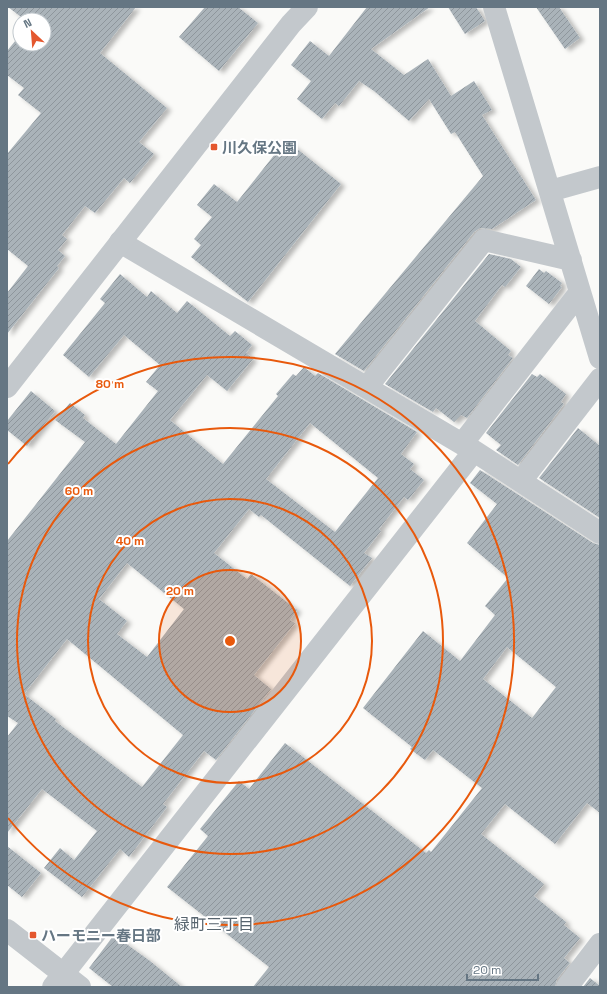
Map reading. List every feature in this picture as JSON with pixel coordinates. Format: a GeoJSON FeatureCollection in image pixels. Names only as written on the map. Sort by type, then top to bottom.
{"type":"FeatureCollection","features":[{"type":"Feature","properties":{"kind":"street"},"geometry":{"type":"LineString","coordinates":[[7,387],[291,24],[308,7]]}},
{"type":"Feature","properties":{"kind":"street"},"geometry":{"type":"LineString","coordinates":[[494,7],[600,358]]}},
{"type":"Feature","properties":{"kind":"street"},"geometry":{"type":"LineString","coordinates":[[550,191],[600,177]]}},
{"type":"Feature","properties":{"kind":"street"},"geometry":{"type":"LineString","coordinates":[[366,387],[484,240],[571,260]]}},
{"type":"Feature","properties":{"kind":"street"},"geometry":{"type":"LineString","coordinates":[[120,242],[468,447],[600,533]]}},
{"type":"Feature","properties":{"kind":"street"},"geometry":{"type":"LineString","coordinates":[[7,930],[66,983],[468,447],[580,292]]}},
{"type":"Feature","properties":{"kind":"street"},"geometry":{"type":"LineString","coordinates":[[521,481],[600,379]]}},
{"type":"Feature","properties":{"kind":"street"},"geometry":{"type":"LineString","coordinates":[[567,987],[600,944]]}},
{"type":"Feature","properties":{"kind":"building"},"geometry":{"type":"Polygon","coordinates":[[[8,7],[136,7],[100,53],[167,108],[139,142],[154,154],[130,183],[124,178],[95,213],[85,206],[62,235],[67,239],[58,250],[65,256],[57,266],[59,268],[7,334],[7,293],[28,266],[7,249],[7,154],[41,113],[18,95],[24,88],[7,75],[7,51],[12,45],[12,52],[52,52],[52,12],[15,12],[8,7]]]}},
{"type":"Feature","properties":{"kind":"building"},"geometry":{"type":"Polygon","coordinates":[[[205,7],[238,7],[258,23],[219,71],[179,37],[205,7]]]}},
{"type":"Feature","properties":{"kind":"building"},"geometry":{"type":"Polygon","coordinates":[[[367,7],[430,7],[371,49],[404,75],[428,59],[451,96],[474,81],[492,110],[482,115],[536,200],[492,229],[480,228],[474,232],[364,371],[335,354],[483,176],[455,132],[451,134],[429,99],[409,121],[374,91],[359,81],[339,106],[335,103],[322,119],[297,99],[311,81],[291,65],[310,41],[329,56],[367,7]]]}},
{"type":"Feature","properties":{"kind":"building"},"geometry":{"type":"Polygon","coordinates":[[[448,7],[476,7],[485,21],[465,34],[448,7]]]}},
{"type":"Feature","properties":{"kind":"building"},"geometry":{"type":"Polygon","coordinates":[[[536,7],[559,7],[580,38],[565,49],[536,7]]]}},
{"type":"Feature","properties":{"kind":"building"},"geometry":{"type":"Polygon","coordinates":[[[286,140],[341,184],[248,302],[191,257],[201,245],[194,239],[212,217],[197,205],[214,184],[237,202],[286,140]]]}},
{"type":"Feature","properties":{"kind":"building"},"geometry":{"type":"Polygon","coordinates":[[[489,254],[511,259],[521,267],[505,287],[502,285],[475,321],[511,351],[508,355],[513,358],[467,418],[461,415],[454,422],[436,408],[433,412],[385,384],[489,254]]]}},
{"type":"Feature","properties":{"kind":"building"},"geometry":{"type":"Polygon","coordinates":[[[539,269],[544,273],[546,271],[562,283],[560,286],[562,287],[549,304],[526,286],[539,269]]]}},
{"type":"Feature","properties":{"kind":"building"},"geometry":{"type":"Polygon","coordinates":[[[120,274],[147,297],[151,291],[177,313],[187,301],[230,336],[235,331],[252,345],[246,353],[253,359],[227,391],[207,375],[170,420],[223,464],[278,396],[276,394],[293,374],[296,376],[304,367],[315,376],[318,373],[417,432],[401,454],[414,464],[410,469],[424,480],[408,500],[404,497],[379,529],[381,531],[364,553],[372,558],[350,586],[261,515],[259,517],[249,509],[214,553],[247,579],[251,574],[297,610],[290,620],[295,623],[254,675],[271,689],[216,760],[204,751],[163,804],[167,807],[129,857],[120,849],[82,897],[44,868],[60,848],[74,860],[97,831],[42,789],[7,833],[7,737],[18,723],[7,716],[7,541],[85,442],[55,420],[70,403],[85,415],[83,418],[116,444],[158,391],[146,382],[160,365],[124,335],[89,377],[63,355],[105,303],[100,299],[120,274]],[[310,423],[266,479],[335,532],[378,478],[310,423]],[[127,563],[99,599],[127,621],[117,634],[147,657],[184,609],[127,563]],[[67,639],[24,694],[56,719],[55,721],[142,787],[183,735],[67,639]]]}},
{"type":"Feature","properties":{"kind":"building"},"geometry":{"type":"Polygon","coordinates":[[[532,374],[537,377],[540,374],[566,394],[561,402],[564,404],[518,465],[496,450],[501,445],[486,433],[532,374]]]}},
{"type":"Feature","properties":{"kind":"building"},"geometry":{"type":"Polygon","coordinates":[[[31,391],[55,411],[27,446],[7,430],[7,421],[31,391]]]}},
{"type":"Feature","properties":{"kind":"building"},"geometry":{"type":"Polygon","coordinates":[[[578,428],[600,446],[600,518],[539,478],[578,428]]]}},
{"type":"Feature","properties":{"kind":"building"},"geometry":{"type":"Polygon","coordinates":[[[480,470],[593,543],[600,545],[600,813],[587,803],[555,844],[505,804],[481,834],[544,884],[534,896],[566,922],[564,925],[580,938],[564,958],[570,963],[557,979],[555,987],[253,987],[269,967],[167,887],[208,836],[200,829],[239,781],[249,789],[285,743],[426,853],[429,850],[431,852],[482,788],[433,750],[425,760],[410,749],[412,747],[363,708],[423,631],[460,661],[495,615],[485,606],[508,578],[467,543],[497,504],[470,483],[480,470]],[[507,647],[483,679],[532,718],[556,687],[507,647]]]}},
{"type":"Feature","properties":{"kind":"building"},"geometry":{"type":"Polygon","coordinates":[[[7,846],[41,873],[22,897],[7,885],[7,846]]]}},
{"type":"Feature","properties":{"kind":"building"},"geometry":{"type":"Polygon","coordinates":[[[114,935],[150,961],[182,987],[113,987],[89,968],[114,935]]]}},
{"type":"Feature","properties":{"kind":"building"},"geometry":{"type":"Polygon","coordinates":[[[590,978],[600,986],[600,987],[583,987],[590,978]]]}},
{"type":"Feature","properties":{"kind":"place","name":"川久保公園"},"geometry":{"type":"Point","coordinates":[214,147]}},
{"type":"Feature","properties":{"kind":"place","name":"ハーモニー春日部"},"geometry":{"type":"Point","coordinates":[33,935]}},
{"type":"Feature","properties":{"kind":"district","name":"緑町三丁目"},"geometry":{"type":"Point","coordinates":[214,924]}}]}
